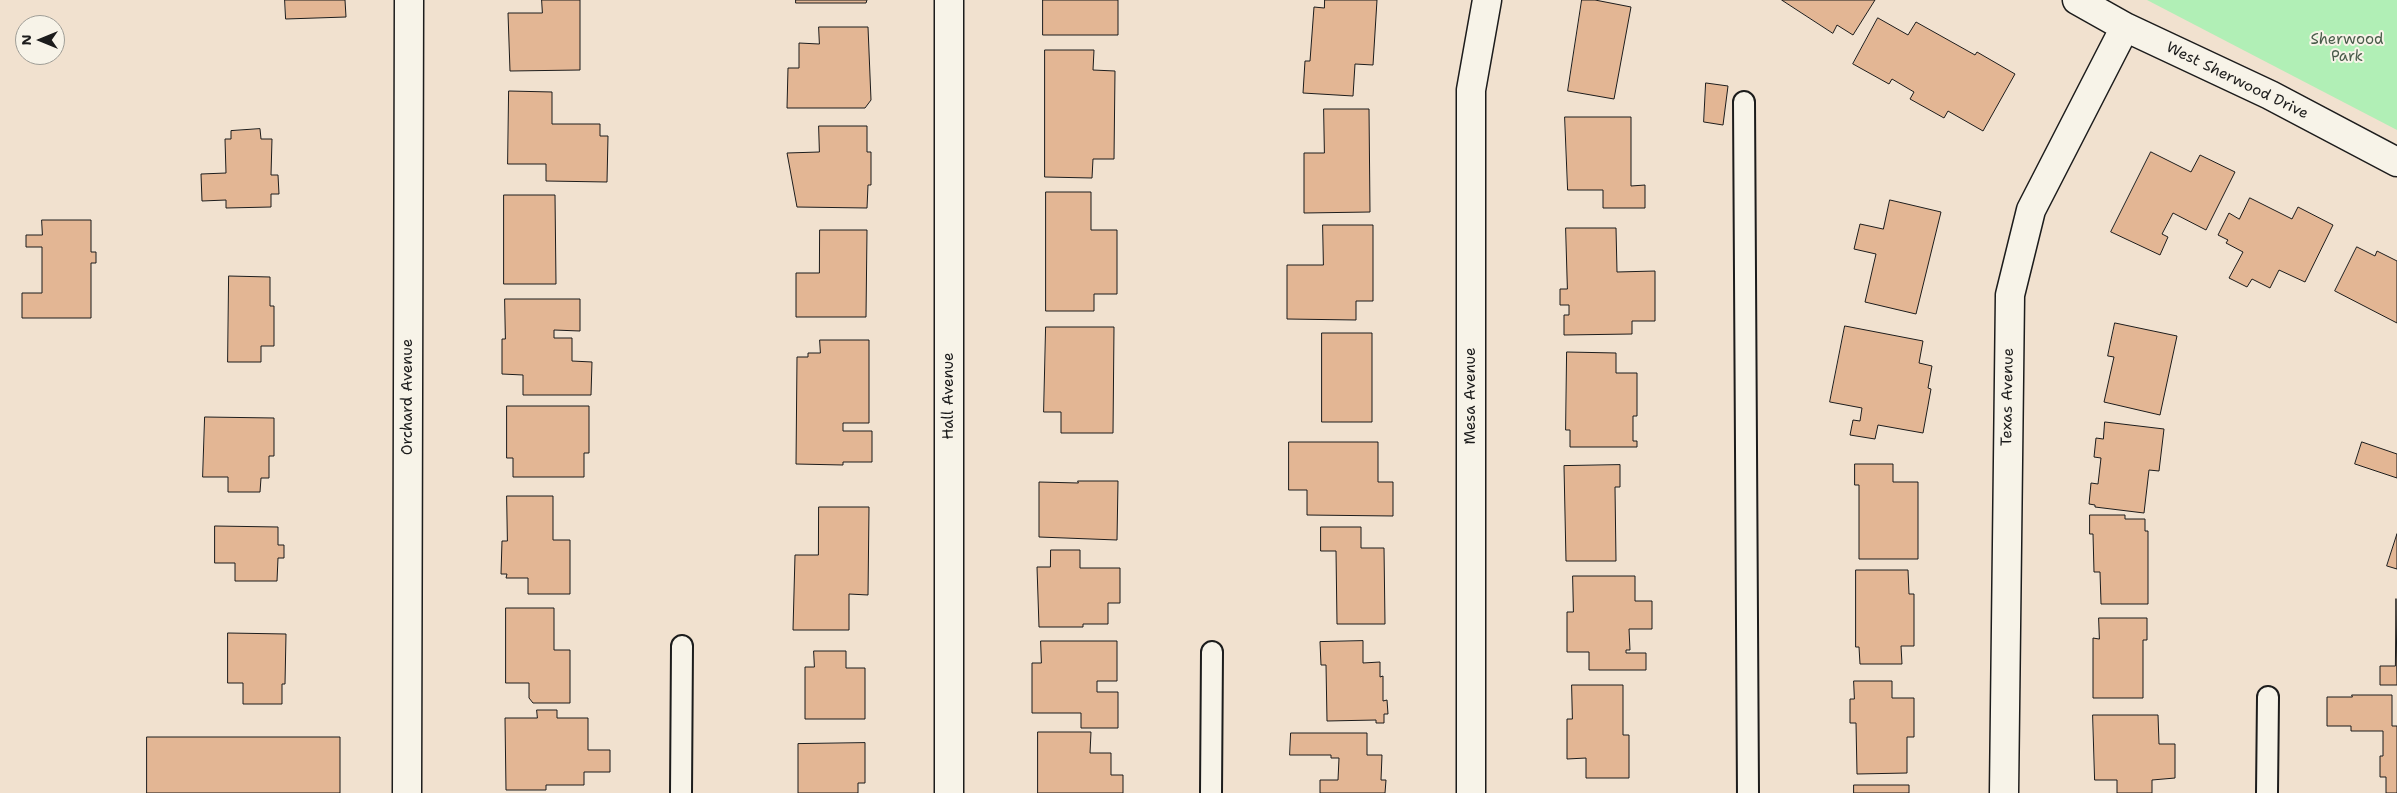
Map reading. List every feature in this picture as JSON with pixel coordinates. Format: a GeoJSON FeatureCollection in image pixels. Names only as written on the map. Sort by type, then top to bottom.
{"type":"FeatureCollection","features":[{"type":"Feature","properties":{"kind":"street","name":"Orchard Avenue"},"geometry":{"type":"LineString","coordinates":[[407,793],[409,0]]}},
{"type":"Feature","properties":{"kind":"street","name":"Hall Avenue"},"geometry":{"type":"LineString","coordinates":[[949,0],[949,793]]}},
{"type":"Feature","properties":{"kind":"street","name":"Mesa Avenue"},"geometry":{"type":"LineString","coordinates":[[1471,793],[1470,90],[1486,0]]}},
{"type":"Feature","properties":{"kind":"street","name":"West Sherwood Drive"},"geometry":{"type":"LineString","coordinates":[[2077,0],[2125,27],[2270,95],[2397,162]]}},
{"type":"Feature","properties":{"kind":"street","name":"Texas Avenue"},"geometry":{"type":"LineString","coordinates":[[2004,793],[2010,295],[2031,210],[2125,27]]}},
{"type":"Feature","properties":{"kind":"lane"},"geometry":{"type":"LineString","coordinates":[[1744,102],[1748,793]]}},
{"type":"Feature","properties":{"kind":"lane"},"geometry":{"type":"LineString","coordinates":[[681,793],[682,646]]}},
{"type":"Feature","properties":{"kind":"lane"},"geometry":{"type":"LineString","coordinates":[[1211,793],[1212,652]]}},
{"type":"Feature","properties":{"kind":"lane"},"geometry":{"type":"LineString","coordinates":[[2267,793],[2268,697]]}},
{"type":"Feature","properties":{"kind":"green space","name":"Sherwood Park"},"geometry":{"type":"Polygon","coordinates":[[[2147,0],[2397,0],[2397,130],[2147,0]]]}},
{"type":"Feature","properties":{"kind":"building"},"geometry":{"type":"Polygon","coordinates":[[[285,0],[345,0],[346,17],[286,19],[285,0]]]}},
{"type":"Feature","properties":{"kind":"building"},"geometry":{"type":"Polygon","coordinates":[[[542,0],[580,0],[580,70],[510,71],[508,13],[542,13],[542,0]]]}},
{"type":"Feature","properties":{"kind":"building"},"geometry":{"type":"Polygon","coordinates":[[[796,0],[867,0],[866,3],[796,3],[796,0]]]}},
{"type":"Feature","properties":{"kind":"building"},"geometry":{"type":"Polygon","coordinates":[[[1043,0],[1118,0],[1118,35],[1043,35],[1043,0]]]}},
{"type":"Feature","properties":{"kind":"building"},"geometry":{"type":"Polygon","coordinates":[[[1325,0],[1377,0],[1373,65],[1355,64],[1353,96],[1303,93],[1305,61],[1310,61],[1314,7],[1324,8],[1325,0]]]}},
{"type":"Feature","properties":{"kind":"building"},"geometry":{"type":"Polygon","coordinates":[[[1582,0],[1595,0],[1631,7],[1614,99],[1568,91],[1582,0]]]}},
{"type":"Feature","properties":{"kind":"building"},"geometry":{"type":"Polygon","coordinates":[[[1782,0],[1875,0],[1853,35],[1837,25],[1833,33],[1782,0]]]}},
{"type":"Feature","properties":{"kind":"building"},"geometry":{"type":"Polygon","coordinates":[[[1878,18],[1908,35],[1916,22],[1975,55],[1977,52],[2015,74],[1983,131],[1948,111],[1944,118],[1910,99],[1914,92],[1892,79],[1889,84],[1853,64],[1878,18]]]}},
{"type":"Feature","properties":{"kind":"building"},"geometry":{"type":"Polygon","coordinates":[[[819,27],[868,27],[871,100],[865,108],[787,108],[788,68],[799,68],[799,43],[819,44],[819,27]]]}},
{"type":"Feature","properties":{"kind":"building"},"geometry":{"type":"Polygon","coordinates":[[[1045,50],[1094,50],[1093,70],[1115,71],[1114,159],[1093,159],[1092,178],[1045,177],[1045,50]]]}},
{"type":"Feature","properties":{"kind":"building"},"geometry":{"type":"Polygon","coordinates":[[[1706,83],[1728,86],[1723,125],[1704,122],[1706,83]]]}},
{"type":"Feature","properties":{"kind":"building"},"geometry":{"type":"Polygon","coordinates":[[[509,91],[552,92],[552,124],[600,124],[600,136],[608,136],[607,182],[546,181],[546,164],[508,164],[509,91]]]}},
{"type":"Feature","properties":{"kind":"building"},"geometry":{"type":"Polygon","coordinates":[[[1324,109],[1369,109],[1370,212],[1304,213],[1304,153],[1324,153],[1324,109]]]}},
{"type":"Feature","properties":{"kind":"building"},"geometry":{"type":"Polygon","coordinates":[[[1565,117],[1631,117],[1631,186],[1645,185],[1645,208],[1603,208],[1603,190],[1568,190],[1565,117]]]}},
{"type":"Feature","properties":{"kind":"building"},"geometry":{"type":"Polygon","coordinates":[[[819,126],[867,126],[867,152],[871,152],[871,185],[868,185],[867,208],[797,207],[787,153],[819,152],[819,126]]]}},
{"type":"Feature","properties":{"kind":"building"},"geometry":{"type":"Polygon","coordinates":[[[260,129],[261,139],[272,139],[271,175],[278,175],[279,194],[271,194],[271,207],[226,208],[226,200],[202,201],[201,174],[226,173],[225,139],[231,139],[231,131],[260,129]]]}},
{"type":"Feature","properties":{"kind":"building"},"geometry":{"type":"Polygon","coordinates":[[[2151,152],[2191,172],[2200,155],[2235,172],[2206,230],[2173,213],[2162,234],[2168,237],[2160,255],[2111,232],[2151,152]]]}},
{"type":"Feature","properties":{"kind":"building"},"geometry":{"type":"Polygon","coordinates":[[[1046,192],[1091,192],[1091,230],[1117,230],[1117,294],[1094,294],[1094,311],[1046,311],[1046,192]]]}},
{"type":"Feature","properties":{"kind":"building"},"geometry":{"type":"Polygon","coordinates":[[[504,195],[555,195],[556,284],[504,284],[504,195]]]}},
{"type":"Feature","properties":{"kind":"building"},"geometry":{"type":"Polygon","coordinates":[[[2250,198],[2292,219],[2298,207],[2333,225],[2305,282],[2279,270],[2270,288],[2252,279],[2247,287],[2229,278],[2243,252],[2226,243],[2228,240],[2218,235],[2229,213],[2239,219],[2250,198]]]}},
{"type":"Feature","properties":{"kind":"building"},"geometry":{"type":"Polygon","coordinates":[[[1890,200],[1941,212],[1916,314],[1865,302],[1876,254],[1854,249],[1860,224],[1883,229],[1890,200]]]}},
{"type":"Feature","properties":{"kind":"building"},"geometry":{"type":"Polygon","coordinates":[[[42,220],[91,220],[91,252],[96,252],[96,263],[91,263],[91,318],[22,318],[22,293],[42,293],[42,247],[26,247],[26,235],[42,235],[42,220]]]}},
{"type":"Feature","properties":{"kind":"building"},"geometry":{"type":"Polygon","coordinates":[[[1323,225],[1373,225],[1373,301],[1356,301],[1356,320],[1287,319],[1287,265],[1323,265],[1323,225]]]}},
{"type":"Feature","properties":{"kind":"building"},"geometry":{"type":"Polygon","coordinates":[[[1566,228],[1616,228],[1617,272],[1655,271],[1655,321],[1632,321],[1632,334],[1564,335],[1564,315],[1569,315],[1569,305],[1560,305],[1560,289],[1567,289],[1566,228]]]}},
{"type":"Feature","properties":{"kind":"building"},"geometry":{"type":"Polygon","coordinates":[[[820,230],[867,230],[866,317],[796,317],[796,273],[819,273],[820,230]]]}},
{"type":"Feature","properties":{"kind":"building"},"geometry":{"type":"Polygon","coordinates":[[[2357,247],[2375,256],[2377,251],[2397,261],[2397,323],[2335,291],[2357,247]]]}},
{"type":"Feature","properties":{"kind":"building"},"geometry":{"type":"Polygon","coordinates":[[[229,276],[270,277],[270,306],[274,306],[274,346],[261,346],[261,362],[228,362],[229,276]]]}},
{"type":"Feature","properties":{"kind":"building"},"geometry":{"type":"Polygon","coordinates":[[[505,299],[580,299],[580,331],[554,330],[554,338],[572,338],[572,361],[592,362],[591,395],[523,395],[523,375],[502,374],[502,339],[505,339],[505,299]]]}},
{"type":"Feature","properties":{"kind":"building"},"geometry":{"type":"Polygon","coordinates":[[[2115,323],[2177,336],[2160,415],[2104,402],[2114,357],[2108,356],[2115,323]]]}},
{"type":"Feature","properties":{"kind":"building"},"geometry":{"type":"Polygon","coordinates":[[[1845,326],[1923,341],[1919,363],[1932,366],[1928,388],[1931,389],[1923,433],[1878,425],[1875,439],[1850,435],[1853,420],[1860,421],[1862,408],[1830,402],[1845,326]]]}},
{"type":"Feature","properties":{"kind":"building"},"geometry":{"type":"Polygon","coordinates":[[[1046,327],[1114,327],[1113,433],[1061,433],[1061,412],[1044,412],[1046,327]]]}},
{"type":"Feature","properties":{"kind":"building"},"geometry":{"type":"Polygon","coordinates":[[[1322,333],[1372,333],[1372,422],[1322,422],[1322,333]]]}},
{"type":"Feature","properties":{"kind":"building"},"geometry":{"type":"Polygon","coordinates":[[[820,340],[869,340],[869,423],[843,423],[843,431],[872,431],[872,462],[843,462],[843,465],[796,464],[797,357],[808,357],[808,353],[820,353],[820,340]]]}},
{"type":"Feature","properties":{"kind":"building"},"geometry":{"type":"Polygon","coordinates":[[[1567,352],[1616,353],[1616,373],[1637,373],[1637,416],[1633,416],[1633,441],[1637,441],[1637,447],[1570,447],[1570,430],[1566,430],[1567,352]]]}},
{"type":"Feature","properties":{"kind":"building"},"geometry":{"type":"Polygon","coordinates":[[[507,406],[589,406],[589,453],[584,453],[584,477],[513,477],[513,458],[507,458],[507,406]]]}},
{"type":"Feature","properties":{"kind":"building"},"geometry":{"type":"Polygon","coordinates":[[[205,417],[274,418],[274,456],[269,456],[269,478],[261,478],[260,492],[228,492],[228,477],[203,477],[205,417]]]}},
{"type":"Feature","properties":{"kind":"building"},"geometry":{"type":"Polygon","coordinates":[[[2105,422],[2164,429],[2159,471],[2149,470],[2144,513],[2095,507],[2095,505],[2089,504],[2091,483],[2098,484],[2101,458],[2094,457],[2096,438],[2103,439],[2105,422]]]}},
{"type":"Feature","properties":{"kind":"building"},"geometry":{"type":"Polygon","coordinates":[[[1289,442],[1378,442],[1378,482],[1393,482],[1393,516],[1307,515],[1307,490],[1289,490],[1289,442]]]}},
{"type":"Feature","properties":{"kind":"building"},"geometry":{"type":"Polygon","coordinates":[[[2362,442],[2397,454],[2397,478],[2355,464],[2362,442]]]}},
{"type":"Feature","properties":{"kind":"building"},"geometry":{"type":"Polygon","coordinates":[[[1855,464],[1893,464],[1893,482],[1918,482],[1918,559],[1859,559],[1859,485],[1855,485],[1855,464]]]}},
{"type":"Feature","properties":{"kind":"building"},"geometry":{"type":"Polygon","coordinates":[[[1620,465],[1620,487],[1615,487],[1616,561],[1566,561],[1564,466],[1620,465]]]}},
{"type":"Feature","properties":{"kind":"building"},"geometry":{"type":"Polygon","coordinates":[[[1078,481],[1118,481],[1117,540],[1039,537],[1039,482],[1078,483],[1078,481]]]}},
{"type":"Feature","properties":{"kind":"building"},"geometry":{"type":"Polygon","coordinates":[[[507,496],[553,496],[553,540],[570,540],[570,594],[528,594],[528,578],[506,578],[507,574],[501,574],[502,541],[507,541],[507,496]]]}},
{"type":"Feature","properties":{"kind":"building"},"geometry":{"type":"Polygon","coordinates":[[[819,507],[869,507],[868,595],[849,594],[849,630],[793,630],[795,555],[818,555],[819,507]]]}},
{"type":"Feature","properties":{"kind":"building"},"geometry":{"type":"Polygon","coordinates":[[[2090,515],[2125,515],[2125,519],[2145,519],[2145,531],[2148,531],[2148,604],[2101,604],[2100,572],[2094,572],[2093,534],[2090,534],[2090,515]]]}},
{"type":"Feature","properties":{"kind":"building"},"geometry":{"type":"Polygon","coordinates":[[[215,526],[278,527],[278,545],[284,545],[284,558],[278,558],[277,581],[235,581],[235,563],[215,563],[215,526]]]}},
{"type":"Feature","properties":{"kind":"building"},"geometry":{"type":"Polygon","coordinates":[[[1321,527],[1361,527],[1361,548],[1384,548],[1385,624],[1337,624],[1336,551],[1321,551],[1321,527]]]}},
{"type":"Feature","properties":{"kind":"building"},"geometry":{"type":"Polygon","coordinates":[[[2397,534],[2397,569],[2387,566],[2397,534]]]}},
{"type":"Feature","properties":{"kind":"building"},"geometry":{"type":"Polygon","coordinates":[[[1051,550],[1080,550],[1080,568],[1120,568],[1120,603],[1108,603],[1108,624],[1083,624],[1083,627],[1039,627],[1037,567],[1050,567],[1051,550]]]}},
{"type":"Feature","properties":{"kind":"building"},"geometry":{"type":"Polygon","coordinates":[[[1856,570],[1908,570],[1909,594],[1914,594],[1914,646],[1901,646],[1902,664],[1860,664],[1859,647],[1856,647],[1856,570]]]}},
{"type":"Feature","properties":{"kind":"building"},"geometry":{"type":"Polygon","coordinates":[[[1573,576],[1635,576],[1635,601],[1652,601],[1652,629],[1629,629],[1630,650],[1626,650],[1626,653],[1646,653],[1646,670],[1589,670],[1589,652],[1567,652],[1567,612],[1573,612],[1573,576]]]}},
{"type":"Feature","properties":{"kind":"building"},"geometry":{"type":"Polygon","coordinates":[[[2396,599],[2397,685],[2380,685],[2380,666],[2395,666],[2396,599]]]}},
{"type":"Feature","properties":{"kind":"building"},"geometry":{"type":"Polygon","coordinates":[[[506,608],[554,608],[554,650],[570,650],[570,703],[533,703],[529,698],[529,683],[506,683],[506,608]]]}},
{"type":"Feature","properties":{"kind":"building"},"geometry":{"type":"Polygon","coordinates":[[[2099,618],[2147,618],[2147,640],[2143,640],[2143,698],[2093,698],[2093,638],[2099,639],[2099,618]]]}},
{"type":"Feature","properties":{"kind":"building"},"geometry":{"type":"Polygon","coordinates":[[[228,633],[286,634],[285,684],[282,684],[282,704],[243,704],[243,683],[228,683],[228,633]]]}},
{"type":"Feature","properties":{"kind":"building"},"geometry":{"type":"Polygon","coordinates":[[[1041,641],[1117,641],[1117,681],[1097,681],[1097,692],[1118,692],[1118,728],[1081,728],[1081,713],[1032,713],[1032,663],[1041,663],[1041,641]]]}},
{"type":"Feature","properties":{"kind":"building"},"geometry":{"type":"Polygon","coordinates":[[[1363,641],[1363,663],[1380,662],[1380,677],[1383,676],[1383,701],[1387,700],[1388,714],[1384,714],[1384,723],[1376,723],[1376,720],[1327,721],[1326,665],[1321,665],[1320,642],[1363,641]]]}},
{"type":"Feature","properties":{"kind":"building"},"geometry":{"type":"Polygon","coordinates":[[[814,651],[846,651],[846,668],[865,668],[865,719],[805,719],[805,667],[814,667],[814,651]]]}},
{"type":"Feature","properties":{"kind":"building"},"geometry":{"type":"Polygon","coordinates":[[[1854,681],[1892,681],[1892,698],[1914,698],[1914,737],[1907,737],[1907,773],[1857,774],[1856,723],[1850,723],[1850,699],[1854,699],[1854,681]]]}},
{"type":"Feature","properties":{"kind":"building"},"geometry":{"type":"Polygon","coordinates":[[[1572,685],[1623,685],[1623,735],[1629,735],[1629,778],[1586,778],[1586,758],[1567,759],[1567,719],[1572,719],[1572,685]]]}},
{"type":"Feature","properties":{"kind":"building"},"geometry":{"type":"Polygon","coordinates":[[[2352,695],[2392,695],[2392,726],[2397,726],[2397,793],[2386,793],[2386,777],[2380,777],[2380,756],[2383,756],[2383,731],[2351,731],[2351,726],[2327,726],[2327,697],[2352,697],[2352,695]]]}},
{"type":"Feature","properties":{"kind":"building"},"geometry":{"type":"Polygon","coordinates":[[[537,710],[557,710],[557,718],[588,718],[588,750],[610,750],[610,772],[584,772],[584,785],[546,785],[546,790],[506,790],[505,718],[537,718],[537,710]]]}},
{"type":"Feature","properties":{"kind":"building"},"geometry":{"type":"Polygon","coordinates":[[[2093,715],[2158,715],[2159,744],[2175,744],[2175,778],[2152,780],[2152,793],[2117,793],[2117,780],[2095,780],[2093,715]]]}},
{"type":"Feature","properties":{"kind":"building"},"geometry":{"type":"Polygon","coordinates":[[[1038,732],[1091,732],[1090,753],[1111,753],[1111,775],[1123,775],[1123,793],[1038,793],[1038,732]]]}},
{"type":"Feature","properties":{"kind":"building"},"geometry":{"type":"Polygon","coordinates":[[[1291,733],[1367,733],[1367,755],[1382,755],[1381,780],[1386,780],[1385,793],[1320,793],[1320,780],[1338,780],[1339,758],[1331,758],[1331,755],[1290,755],[1291,733]]]}},
{"type":"Feature","properties":{"kind":"building"},"geometry":{"type":"Polygon","coordinates":[[[147,737],[340,737],[340,793],[147,793],[147,737]]]}},
{"type":"Feature","properties":{"kind":"building"},"geometry":{"type":"Polygon","coordinates":[[[865,743],[865,783],[858,783],[858,793],[798,793],[798,744],[865,743]]]}},
{"type":"Feature","properties":{"kind":"building"},"geometry":{"type":"Polygon","coordinates":[[[1854,785],[1909,785],[1909,793],[1854,793],[1854,785]]]}}]}
